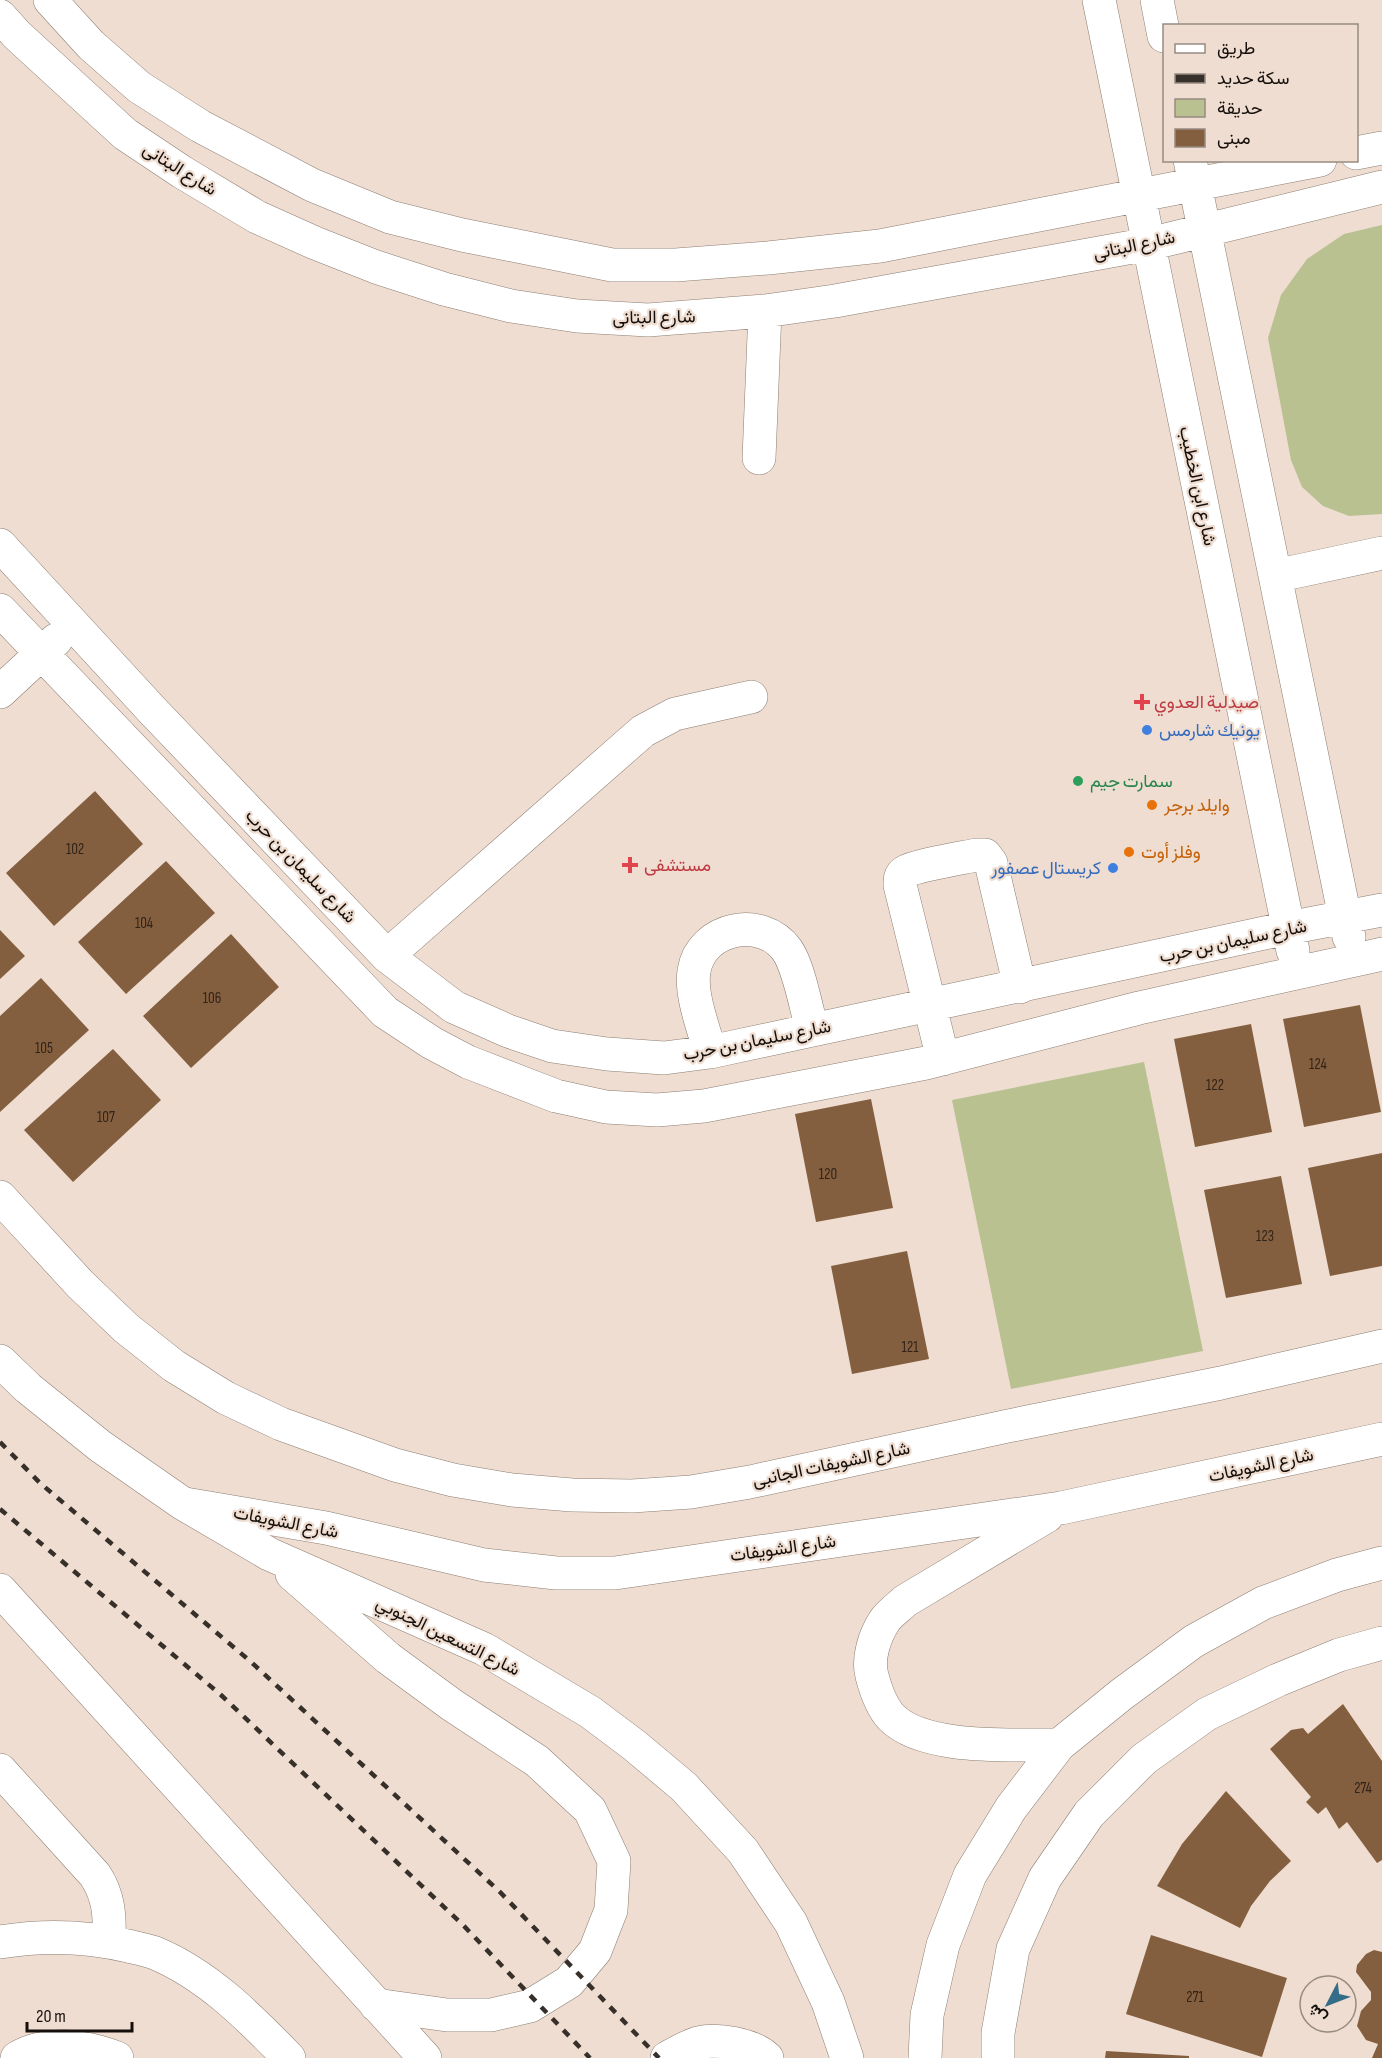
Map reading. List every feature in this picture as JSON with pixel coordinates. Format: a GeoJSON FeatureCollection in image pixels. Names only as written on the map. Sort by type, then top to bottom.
{"type":"FeatureCollection","features":[{"type":"Feature","properties":{"kind":"main road"},"geometry":{"type":"LineString","coordinates":[[50,0],[91,45],[139,87],[200,126],[312,185],[390,217],[462,235],[612,265],[676,265],[880,246],[1139,196],[1193,173],[1300,162]]}},
{"type":"Feature","properties":{"kind":"main road","name":"شارع ابن الخطيب"},"geometry":{"type":"LineString","coordinates":[[1099,0],[1297,972]]}},
{"type":"Feature","properties":{"kind":"main road"},"geometry":{"type":"LineString","coordinates":[[1157,0],[1163,31]]}},
{"type":"Feature","properties":{"kind":"main road","name":"شارع البتانى"},"geometry":{"type":"LineString","coordinates":[[6,29],[125,134],[182,172],[257,217],[376,267],[444,289],[511,306],[577,316],[648,320],[765,311],[835,301],[1149,244],[1382,187]]}},
{"type":"Feature","properties":{"kind":"main road"},"geometry":{"type":"LineString","coordinates":[[1358,153],[1382,148]]}},
{"type":"Feature","properties":{"kind":"main road"},"geometry":{"type":"LineString","coordinates":[[0,610],[385,1012],[432,1043],[468,1062],[556,1096],[606,1107],[657,1110],[704,1106],[943,1059],[1139,1008],[1368,957],[1345,917],[1193,173]]}},
{"type":"Feature","properties":{"kind":"main road"},"geometry":{"type":"LineString","coordinates":[[759,458],[765,311]]}},
{"type":"Feature","properties":{"kind":"main road","name":"شارع سليمان بن حرب"},"geometry":{"type":"LineString","coordinates":[[0,545],[152,710],[387,956],[454,1007],[508,1031],[552,1046],[607,1054],[664,1058],[710,1052],[1288,928],[1382,910]]}},
{"type":"Feature","properties":{"kind":"main road"},"geometry":{"type":"LineString","coordinates":[[1275,576],[1382,553]]}},
{"type":"Feature","properties":{"kind":"main road"},"geometry":{"type":"LineString","coordinates":[[0,599],[27,573]]}},
{"type":"Feature","properties":{"kind":"main road"},"geometry":{"type":"LineString","coordinates":[[0,692],[73,624]]}},
{"type":"Feature","properties":{"kind":"main road"},"geometry":{"type":"LineString","coordinates":[[387,956],[643,731],[675,714],[751,697]]}},
{"type":"Feature","properties":{"kind":"main road"},"geometry":{"type":"LineString","coordinates":[[943,1059],[900,879],[907,871],[966,857],[986,855],[991,863],[1020,987]]}},
{"type":"Feature","properties":{"kind":"main road"},"geometry":{"type":"LineString","coordinates":[[710,1052],[694,990],[694,970],[701,952],[715,938],[734,930],[753,929],[772,936],[787,950],[795,968],[812,1029]]}},
{"type":"Feature","properties":{"kind":"main road","name":"شارع الشويفات الجانبى"},"geometry":{"type":"LineString","coordinates":[[0,1197],[80,1284],[126,1328],[174,1366],[226,1398],[281,1424],[395,1465],[453,1480],[512,1490],[572,1495],[632,1496],[750,1482],[1221,1383],[1382,1346]]}},
{"type":"Feature","properties":{"kind":"main road","name":"شارع التسعين الجنوبي"},"geometry":{"type":"LineString","coordinates":[[0,1361],[28,1388],[100,1446],[182,1503],[269,1554],[484,1649],[590,1712],[634,1745],[684,1787],[743,1851],[791,1923],[828,2002],[847,2058]]}},
{"type":"Feature","properties":{"kind":"main road","name":"شارع الشويفات"},"geometry":{"type":"LineString","coordinates":[[182,1503],[326,1528],[484,1565],[556,1573],[615,1573],[1061,1508],[1382,1439]]}},
{"type":"Feature","properties":{"kind":"main road"},"geometry":{"type":"LineString","coordinates":[[1059,1745],[964,1743],[939,1740],[913,1733],[891,1717],[877,1695],[870,1669],[873,1642],[886,1618],[905,1601],[1061,1508]]}},
{"type":"Feature","properties":{"kind":"main road"},"geometry":{"type":"LineString","coordinates":[[269,1554],[388,1658],[452,1705],[537,1761],[590,1810],[614,1862],[611,1910],[595,1951],[569,1982],[530,2006],[491,2015],[447,2015],[376,2005]]}},
{"type":"Feature","properties":{"kind":"main road"},"geometry":{"type":"LineString","coordinates":[[925,2058],[927,2015],[943,1945],[970,1875],[1011,1808],[1059,1745],[1122,1694],[1194,1641],[1263,1603],[1337,1575],[1382,1563]]}},
{"type":"Feature","properties":{"kind":"main road"},"geometry":{"type":"LineString","coordinates":[[0,1590],[425,2058]]}},
{"type":"Feature","properties":{"kind":"main road"},"geometry":{"type":"LineString","coordinates":[[998,2058],[998,2033],[1013,1949],[1045,1878],[1089,1814],[1144,1759],[1208,1714],[1278,1680],[1339,1655],[1382,1643]]}},
{"type":"Feature","properties":{"kind":"main road"},"geometry":{"type":"LineString","coordinates":[[0,1770],[95,1875],[103,1887],[109,1910],[109,1942]]}},
{"type":"Feature","properties":{"kind":"main road"},"geometry":{"type":"LineString","coordinates":[[0,1942],[34,1937],[109,1942],[154,1952],[186,1969],[218,1992],[252,2021],[289,2058]]}},
{"type":"Feature","properties":{"kind":"main road"},"geometry":{"type":"LineString","coordinates":[[667,2058],[698,2043],[731,2042],[767,2058]]}},
{"type":"Feature","properties":{"kind":"main road"},"geometry":{"type":"LineString","coordinates":[[16,2058],[23,2054],[60,2046],[96,2050],[117,2058]]}},
{"type":"Feature","properties":{"kind":"green space"},"geometry":{"type":"Polygon","coordinates":[[[1382,225],[1382,514],[1349,516],[1323,506],[1302,487],[1291,460],[1268,338],[1281,295],[1307,259],[1344,234],[1382,225]]]}},
{"type":"Feature","properties":{"kind":"green space"},"geometry":{"type":"Polygon","coordinates":[[[1144,1062],[1203,1351],[1011,1389],[952,1100],[1144,1062]]]}},
{"type":"Feature","properties":{"kind":"building"},"geometry":{"type":"Polygon","coordinates":[[[95,791],[143,844],[54,926],[6,873],[95,791]]]}},
{"type":"Feature","properties":{"kind":"building"},"geometry":{"type":"Polygon","coordinates":[[[166,861],[215,913],[126,994],[78,942],[166,861]]]}},
{"type":"Feature","properties":{"kind":"building"},"geometry":{"type":"Polygon","coordinates":[[[0,930],[25,956],[0,979],[0,930]]]}},
{"type":"Feature","properties":{"kind":"building"},"geometry":{"type":"Polygon","coordinates":[[[231,934],[279,987],[191,1068],[143,1016],[231,934]]]}},
{"type":"Feature","properties":{"kind":"building"},"geometry":{"type":"Polygon","coordinates":[[[41,978],[89,1030],[0,1112],[0,1016],[41,978]]]}},
{"type":"Feature","properties":{"kind":"building"},"geometry":{"type":"Polygon","coordinates":[[[1360,1005],[1381,1112],[1304,1127],[1283,1019],[1360,1005]]]}},
{"type":"Feature","properties":{"kind":"building"},"geometry":{"type":"Polygon","coordinates":[[[1251,1024],[1272,1132],[1195,1147],[1174,1039],[1251,1024]]]}},
{"type":"Feature","properties":{"kind":"building"},"geometry":{"type":"Polygon","coordinates":[[[113,1049],[161,1100],[73,1182],[24,1130],[113,1049]]]}},
{"type":"Feature","properties":{"kind":"building"},"geometry":{"type":"Polygon","coordinates":[[[871,1099],[893,1208],[816,1222],[795,1114],[871,1099]]]}},
{"type":"Feature","properties":{"kind":"building"},"geometry":{"type":"Polygon","coordinates":[[[1382,1153],[1382,1266],[1330,1276],[1308,1168],[1382,1153]]]}},
{"type":"Feature","properties":{"kind":"building"},"geometry":{"type":"Polygon","coordinates":[[[1281,1176],[1302,1284],[1226,1298],[1204,1190],[1281,1176]]]}},
{"type":"Feature","properties":{"kind":"building"},"geometry":{"type":"Polygon","coordinates":[[[907,1251],[929,1359],[852,1374],[831,1266],[907,1251]]]}},
{"type":"Feature","properties":{"kind":"building"},"geometry":{"type":"Polygon","coordinates":[[[1343,1704],[1382,1761],[1382,1860],[1377,1863],[1347,1822],[1339,1829],[1326,1807],[1318,1814],[1306,1802],[1311,1797],[1270,1749],[1291,1730],[1303,1728],[1308,1734],[1343,1704]]]}},
{"type":"Feature","properties":{"kind":"building"},"geometry":{"type":"Polygon","coordinates":[[[1226,1791],[1291,1861],[1270,1881],[1251,1906],[1240,1928],[1157,1886],[1182,1844],[1226,1791]]]}},
{"type":"Feature","properties":{"kind":"building"},"geometry":{"type":"Polygon","coordinates":[[[1151,1935],[1287,1978],[1262,2057],[1126,2014],[1151,1935]]]}},
{"type":"Feature","properties":{"kind":"building"},"geometry":{"type":"Polygon","coordinates":[[[1374,1950],[1382,1952],[1382,2058],[1372,2058],[1378,2044],[1366,2040],[1358,2028],[1361,2011],[1371,2000],[1371,1992],[1356,1972],[1357,1965],[1366,1954],[1374,1950]]]}},
{"type":"Feature","properties":{"kind":"building"},"geometry":{"type":"Polygon","coordinates":[[[1106,2051],[1189,2056],[1189,2058],[1105,2058],[1106,2051]]]}},
{"type":"Feature","properties":{"kind":"railway"},"geometry":{"type":"LineString","coordinates":[[0,1442],[40,1483],[250,1661],[500,1892],[659,2058]]}},
{"type":"Feature","properties":{"kind":"railway"},"geometry":{"type":"LineString","coordinates":[[0,1509],[221,1695],[463,1925],[590,2058]]}},
{"type":"Feature","properties":{"kind":"place","name":"صيدلية العدوي"},"geometry":{"type":"Point","coordinates":[1142,702]}},
{"type":"Feature","properties":{"kind":"place","name":"يونيك شارمس"},"geometry":{"type":"Point","coordinates":[1147,730]}},
{"type":"Feature","properties":{"kind":"place","name":"سمارت جيم"},"geometry":{"type":"Point","coordinates":[1078,781]}},
{"type":"Feature","properties":{"kind":"place","name":"وايلد برجر"},"geometry":{"type":"Point","coordinates":[1152,805]}},
{"type":"Feature","properties":{"kind":"place","name":"وفلز أوت"},"geometry":{"type":"Point","coordinates":[1129,852]}},
{"type":"Feature","properties":{"kind":"place","name":"مستشفى"},"geometry":{"type":"Point","coordinates":[630,865]}},
{"type":"Feature","properties":{"kind":"place","name":"كريستال عصفور"},"geometry":{"type":"Point","coordinates":[1113,868]}}]}
